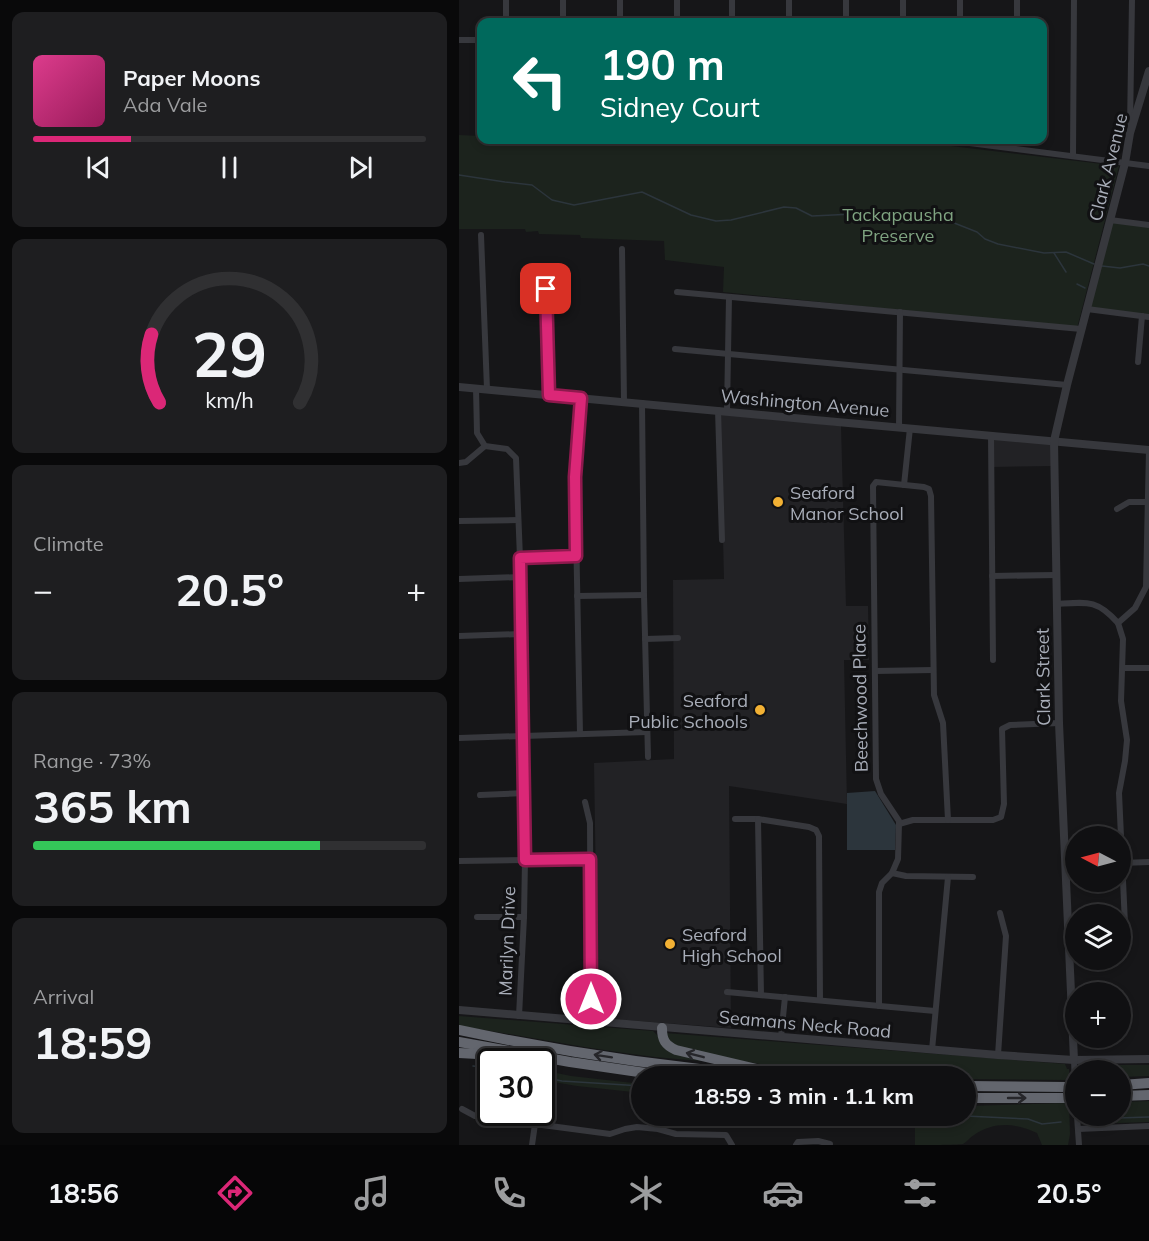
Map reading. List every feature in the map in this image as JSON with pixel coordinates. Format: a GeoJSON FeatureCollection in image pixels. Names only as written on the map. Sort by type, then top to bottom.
{"type":"FeatureCollection","features":[{"type":"Feature","properties":{"kind":"highway"},"geometry":{"type":"LineString","coordinates":[[662,1028],[664,1041],[669,1047],[745,1066]]}},
{"type":"Feature","properties":{"kind":"highway"},"geometry":{"type":"LineString","coordinates":[[459,1030],[519,1042],[675,1066]]}},
{"type":"Feature","properties":{"kind":"highway"},"geometry":{"type":"LineString","coordinates":[[459,1042],[631,1071]]}},
{"type":"Feature","properties":{"kind":"highway"},"geometry":{"type":"LineString","coordinates":[[459,1053],[570,1062]]}},
{"type":"Feature","properties":{"kind":"highway"},"geometry":{"type":"LineString","coordinates":[[1131,1084],[1149,1083]]}},
{"type":"Feature","properties":{"kind":"highway"},"geometry":{"type":"LineString","coordinates":[[976,1086],[1065,1091]]}},
{"type":"Feature","properties":{"kind":"highway"},"geometry":{"type":"LineString","coordinates":[[976,1097],[1065,1091]]}},
{"type":"Feature","properties":{"kind":"highway"},"geometry":{"type":"LineString","coordinates":[[1131,1096],[1149,1095]]}},
{"type":"Feature","properties":{"kind":"street"},"geometry":{"type":"LineString","coordinates":[[506,0],[506,18]]}},
{"type":"Feature","properties":{"kind":"street"},"geometry":{"type":"LineString","coordinates":[[563,0],[563,18]]}},
{"type":"Feature","properties":{"kind":"street"},"geometry":{"type":"LineString","coordinates":[[620,0],[620,18]]}},
{"type":"Feature","properties":{"kind":"street"},"geometry":{"type":"LineString","coordinates":[[677,0],[677,18]]}},
{"type":"Feature","properties":{"kind":"street"},"geometry":{"type":"LineString","coordinates":[[732,0],[732,18]]}},
{"type":"Feature","properties":{"kind":"street"},"geometry":{"type":"LineString","coordinates":[[789,0],[789,18]]}},
{"type":"Feature","properties":{"kind":"street"},"geometry":{"type":"LineString","coordinates":[[846,0],[846,18]]}},
{"type":"Feature","properties":{"kind":"street"},"geometry":{"type":"LineString","coordinates":[[903,0],[903,18]]}},
{"type":"Feature","properties":{"kind":"street"},"geometry":{"type":"LineString","coordinates":[[960,0],[960,18]]}},
{"type":"Feature","properties":{"kind":"street"},"geometry":{"type":"LineString","coordinates":[[1017,0],[1017,18]]}},
{"type":"Feature","properties":{"kind":"street"},"geometry":{"type":"LineString","coordinates":[[1073,155],[1074,0]]}},
{"type":"Feature","properties":{"kind":"street"},"geometry":{"type":"LineString","coordinates":[[1130,134],[1132,0]]}},
{"type":"Feature","properties":{"kind":"street"},"geometry":{"type":"LineString","coordinates":[[459,40],[477,40]]}},
{"type":"Feature","properties":{"kind":"street","name":"Clark Avenue"},"geometry":{"type":"LineString","coordinates":[[1097,270],[1125,163],[1130,134],[1149,71]]}},
{"type":"Feature","properties":{"kind":"street"},"geometry":{"type":"LineString","coordinates":[[987,144],[1149,166]]}},
{"type":"Feature","properties":{"kind":"street"},"geometry":{"type":"LineString","coordinates":[[1015,148],[1016,144]]}},
{"type":"Feature","properties":{"kind":"street"},"geometry":{"type":"LineString","coordinates":[[1110,220],[1149,225]]}},
{"type":"Feature","properties":{"kind":"street"},"geometry":{"type":"LineString","coordinates":[[481,235],[487,389]]}},
{"type":"Feature","properties":{"kind":"street"},"geometry":{"type":"LineString","coordinates":[[622,249],[624,401]]}},
{"type":"Feature","properties":{"kind":"street","name":"Clark Street"},"geometry":{"type":"LineString","coordinates":[[1065,865],[1059,723],[1054,441],[1097,270]]}},
{"type":"Feature","properties":{"kind":"street"},"geometry":{"type":"LineString","coordinates":[[549,274],[546,289],[549,395]]}},
{"type":"Feature","properties":{"kind":"street"},"geometry":{"type":"LineString","coordinates":[[677,292],[1081,329]]}},
{"type":"Feature","properties":{"kind":"street"},"geometry":{"type":"LineString","coordinates":[[727,411],[729,297]]}},
{"type":"Feature","properties":{"kind":"street"},"geometry":{"type":"LineString","coordinates":[[1087,309],[1146,316],[1138,362]]}},
{"type":"Feature","properties":{"kind":"street"},"geometry":{"type":"LineString","coordinates":[[899,427],[900,312]]}},
{"type":"Feature","properties":{"kind":"street"},"geometry":{"type":"LineString","coordinates":[[675,349],[1067,385]]}},
{"type":"Feature","properties":{"kind":"street","name":"Washington Avenue"},"geometry":{"type":"LineString","coordinates":[[459,387],[1149,450]]}},
{"type":"Feature","properties":{"kind":"street"},"geometry":{"type":"LineString","coordinates":[[459,463],[466,462],[485,446],[477,433],[476,388]]}},
{"type":"Feature","properties":{"kind":"street"},"geometry":{"type":"LineString","coordinates":[[580,734],[575,477],[581,398]]}},
{"type":"Feature","properties":{"kind":"street"},"geometry":{"type":"LineString","coordinates":[[642,403],[648,757]]}},
{"type":"Feature","properties":{"kind":"street"},"geometry":{"type":"LineString","coordinates":[[718,410],[722,540]]}},
{"type":"Feature","properties":{"kind":"street"},"geometry":{"type":"LineString","coordinates":[[910,428],[904,485],[929,489],[931,496],[934,695],[943,723],[948,820]]}},
{"type":"Feature","properties":{"kind":"street"},"geometry":{"type":"LineString","coordinates":[[991,435],[993,660]]}},
{"type":"Feature","properties":{"kind":"street","name":"Marilyn Drive"},"geometry":{"type":"LineString","coordinates":[[485,446],[507,449],[516,458],[525,860],[525,917],[519,1016]]}},
{"type":"Feature","properties":{"kind":"street"},"geometry":{"type":"LineString","coordinates":[[1118,623],[1135,608],[1146,587],[1149,450]]}},
{"type":"Feature","properties":{"kind":"street","name":"Beechwood Place"},"geometry":{"type":"LineString","coordinates":[[899,824],[881,794],[876,779],[873,486],[876,482],[904,485]]}},
{"type":"Feature","properties":{"kind":"street"},"geometry":{"type":"LineString","coordinates":[[1117,509],[1129,502],[1148,502]]}},
{"type":"Feature","properties":{"kind":"street"},"geometry":{"type":"LineString","coordinates":[[459,521],[519,520]]}},
{"type":"Feature","properties":{"kind":"street"},"geometry":{"type":"LineString","coordinates":[[520,558],[576,556]]}},
{"type":"Feature","properties":{"kind":"street"},"geometry":{"type":"LineString","coordinates":[[992,576],[1056,575]]}},
{"type":"Feature","properties":{"kind":"street"},"geometry":{"type":"LineString","coordinates":[[459,579],[520,577]]}},
{"type":"Feature","properties":{"kind":"street"},"geometry":{"type":"LineString","coordinates":[[577,596],[644,595]]}},
{"type":"Feature","properties":{"kind":"street"},"geometry":{"type":"LineString","coordinates":[[1056,604],[1083,603],[1099,606],[1118,623],[1123,639],[1121,701],[1127,740],[1119,793],[1120,826]]}},
{"type":"Feature","properties":{"kind":"street"},"geometry":{"type":"LineString","coordinates":[[459,636],[521,634]]}},
{"type":"Feature","properties":{"kind":"street"},"geometry":{"type":"LineString","coordinates":[[645,639],[678,638]]}},
{"type":"Feature","properties":{"kind":"street"},"geometry":{"type":"LineString","coordinates":[[1123,668],[1149,668]]}},
{"type":"Feature","properties":{"kind":"street"},"geometry":{"type":"LineString","coordinates":[[875,671],[933,670]]}},
{"type":"Feature","properties":{"kind":"street"},"geometry":{"type":"LineString","coordinates":[[879,1006],[879,892],[882,883],[892,873],[898,859],[899,824],[913,820],[993,820],[1001,817],[1004,804],[1002,729],[1010,724],[1059,723]]}},
{"type":"Feature","properties":{"kind":"street"},"geometry":{"type":"LineString","coordinates":[[459,738],[647,732]]}},
{"type":"Feature","properties":{"kind":"street"},"geometry":{"type":"LineString","coordinates":[[480,795],[524,794]]}},
{"type":"Feature","properties":{"kind":"street"},"geometry":{"type":"LineString","coordinates":[[585,802],[589,823],[590,859],[591,1022]]}},
{"type":"Feature","properties":{"kind":"street"},"geometry":{"type":"LineString","coordinates":[[735,819],[758,819],[809,827],[816,830],[819,836],[820,1000]]}},
{"type":"Feature","properties":{"kind":"street"},"geometry":{"type":"LineString","coordinates":[[758,819],[761,995]]}},
{"type":"Feature","properties":{"kind":"street"},"geometry":{"type":"LineString","coordinates":[[459,861],[590,859]]}},
{"type":"Feature","properties":{"kind":"street"},"geometry":{"type":"LineString","coordinates":[[1131,863],[1149,862]]}},
{"type":"Feature","properties":{"kind":"street"},"geometry":{"type":"LineString","coordinates":[[892,873],[906,876],[973,877]]}},
{"type":"Feature","properties":{"kind":"street"},"geometry":{"type":"LineString","coordinates":[[931,1050],[948,877]]}},
{"type":"Feature","properties":{"kind":"street","name":"Clark Street"},"geometry":{"type":"LineString","coordinates":[[1066,892],[1074,1060]]}},
{"type":"Feature","properties":{"kind":"street"},"geometry":{"type":"LineString","coordinates":[[998,1055],[1006,936],[1001,913]]}},
{"type":"Feature","properties":{"kind":"street"},"geometry":{"type":"LineString","coordinates":[[477,917],[525,917]]}},
{"type":"Feature","properties":{"kind":"street"},"geometry":{"type":"LineString","coordinates":[[727,992],[935,1011]]}},
{"type":"Feature","properties":{"kind":"street"},"geometry":{"type":"LineString","coordinates":[[781,1037],[785,997]]}},
{"type":"Feature","properties":{"kind":"street","name":"Seamans Neck Road"},"geometry":{"type":"LineString","coordinates":[[459,1010],[998,1055],[1074,1060],[1149,1059]]}},
{"type":"Feature","properties":{"kind":"street"},"geometry":{"type":"LineString","coordinates":[[462,1109],[477,1116]]}},
{"type":"Feature","properties":{"kind":"street"},"geometry":{"type":"LineString","coordinates":[[533,1145],[535,1126]]}},
{"type":"Feature","properties":{"kind":"street"},"geometry":{"type":"LineString","coordinates":[[550,1126],[610,1134],[636,1128],[658,1129],[676,1134],[726,1135],[732,1145]]}},
{"type":"Feature","properties":{"kind":"street"},"geometry":{"type":"LineString","coordinates":[[1078,1126],[1079,1145]]}},
{"type":"Feature","properties":{"kind":"street"},"geometry":{"type":"LineString","coordinates":[[1078,1129],[1149,1126]]}},
{"type":"Feature","properties":{"kind":"street"},"geometry":{"type":"LineString","coordinates":[[796,1145],[798,1142],[818,1141],[830,1144]]}},
{"type":"Feature","properties":{"kind":"shaded area","name":"Seaford Public Schools"},"geometry":{"type":"Polygon","coordinates":[[[720,413],[841,426],[846,606],[868,606],[869,660],[844,660],[847,804],[729,786],[731,1028],[598,1018],[594,763],[674,759],[673,580],[724,579],[720,413]]]}},
{"type":"Feature","properties":{"kind":"shaded area"},"geometry":{"type":"Polygon","coordinates":[[[992,436],[1053,442],[1054,466],[992,467],[992,436]]]}},
{"type":"Feature","properties":{"kind":"shaded area"},"geometry":{"type":"Polygon","coordinates":[[[875,791],[896,825],[895,850],[847,850],[847,793],[875,791]]]}},
{"type":"Feature","properties":{"kind":"green space","name":"Tackapausha Preserve"},"geometry":{"type":"Polygon","coordinates":[[[459,135],[477,136],[477,144],[935,144],[1119,166],[1077,328],[723,292],[724,267],[665,260],[664,241],[581,238],[580,235],[526,232],[525,229],[459,229],[459,135]]]}},
{"type":"Feature","properties":{"kind":"green space"},"geometry":{"type":"Polygon","coordinates":[[[1113,221],[1149,225],[1149,315],[1090,308],[1113,221]]]}},
{"type":"Feature","properties":{"kind":"green space"},"geometry":{"type":"Polygon","coordinates":[[[459,1016],[653,1031],[704,1061],[612,1051],[459,1026],[459,1016]]]}},
{"type":"Feature","properties":{"kind":"green space"},"geometry":{"type":"Polygon","coordinates":[[[665,1033],[1065,1064],[1065,1080],[976,1079],[976,1066],[771,1066],[672,1047],[665,1033]]]}},
{"type":"Feature","properties":{"kind":"green space"},"geometry":{"type":"Polygon","coordinates":[[[1131,1065],[1149,1065],[1149,1076],[1131,1077],[1131,1065]]]}},
{"type":"Feature","properties":{"kind":"green space"},"geometry":{"type":"Polygon","coordinates":[[[555,1073],[631,1083],[631,1092],[555,1082],[555,1073]]]}},
{"type":"Feature","properties":{"kind":"green space"},"geometry":{"type":"Polygon","coordinates":[[[1149,1101],[1149,1122],[1131,1123],[1131,1102],[1149,1101]]]}},
{"type":"Feature","properties":{"kind":"green space"},"geometry":{"type":"Polygon","coordinates":[[[1065,1103],[1065,1126],[1070,1126],[1068,1145],[1042,1145],[1037,1133],[1021,1127],[1005,1125],[982,1130],[963,1144],[915,1145],[915,1126],[976,1126],[976,1106],[1065,1103]]]}},
{"type":"Feature","properties":{"kind":"waterway"},"geometry":{"type":"LineString","coordinates":[[459,175],[532,185],[552,200],[574,205],[642,192],[691,215],[716,221],[731,220],[784,207],[796,208],[812,216],[854,214],[869,219],[888,216],[899,222],[912,217],[939,217],[977,232],[985,239],[998,244],[1044,253],[1066,252],[1094,264]]}},
{"type":"Feature","properties":{"kind":"waterway"},"geometry":{"type":"LineString","coordinates":[[1054,253],[1066,272]]}},
{"type":"Feature","properties":{"kind":"waterway"},"geometry":{"type":"LineString","coordinates":[[1102,266],[1120,268],[1143,264],[1149,266]]}},
{"type":"Feature","properties":{"kind":"waterway"},"geometry":{"type":"LineString","coordinates":[[1077,284],[1085,288]]}},
{"type":"Feature","properties":{"kind":"waterway"},"geometry":{"type":"LineString","coordinates":[[473,1066],[477,1066]]}},
{"type":"Feature","properties":{"kind":"waterway"},"geometry":{"type":"LineString","coordinates":[[555,1080],[631,1085]]}},
{"type":"Feature","properties":{"kind":"waterway"},"geometry":{"type":"LineString","coordinates":[[976,1116],[1028,1119],[1042,1124],[1061,1122]]}},
{"type":"Feature","properties":{"kind":"waterway"},"geometry":{"type":"LineString","coordinates":[[1131,1118],[1149,1117]]}},
{"type":"Feature","properties":{"kind":"place","name":"Seaford Manor School"},"geometry":{"type":"Point","coordinates":[778,502]}},
{"type":"Feature","properties":{"kind":"place","name":"Seaford Public Schools"},"geometry":{"type":"Point","coordinates":[760,710]}},
{"type":"Feature","properties":{"kind":"place","name":"Seaford High School"},"geometry":{"type":"Point","coordinates":[670,944]}},
{"type":"Feature","properties":{"kind":"route"},"geometry":{"type":"LineString","coordinates":[[546,289],[549,395],[581,398],[575,477],[576,556],[520,558],[525,860],[590,859],[591,999]]}}]}
